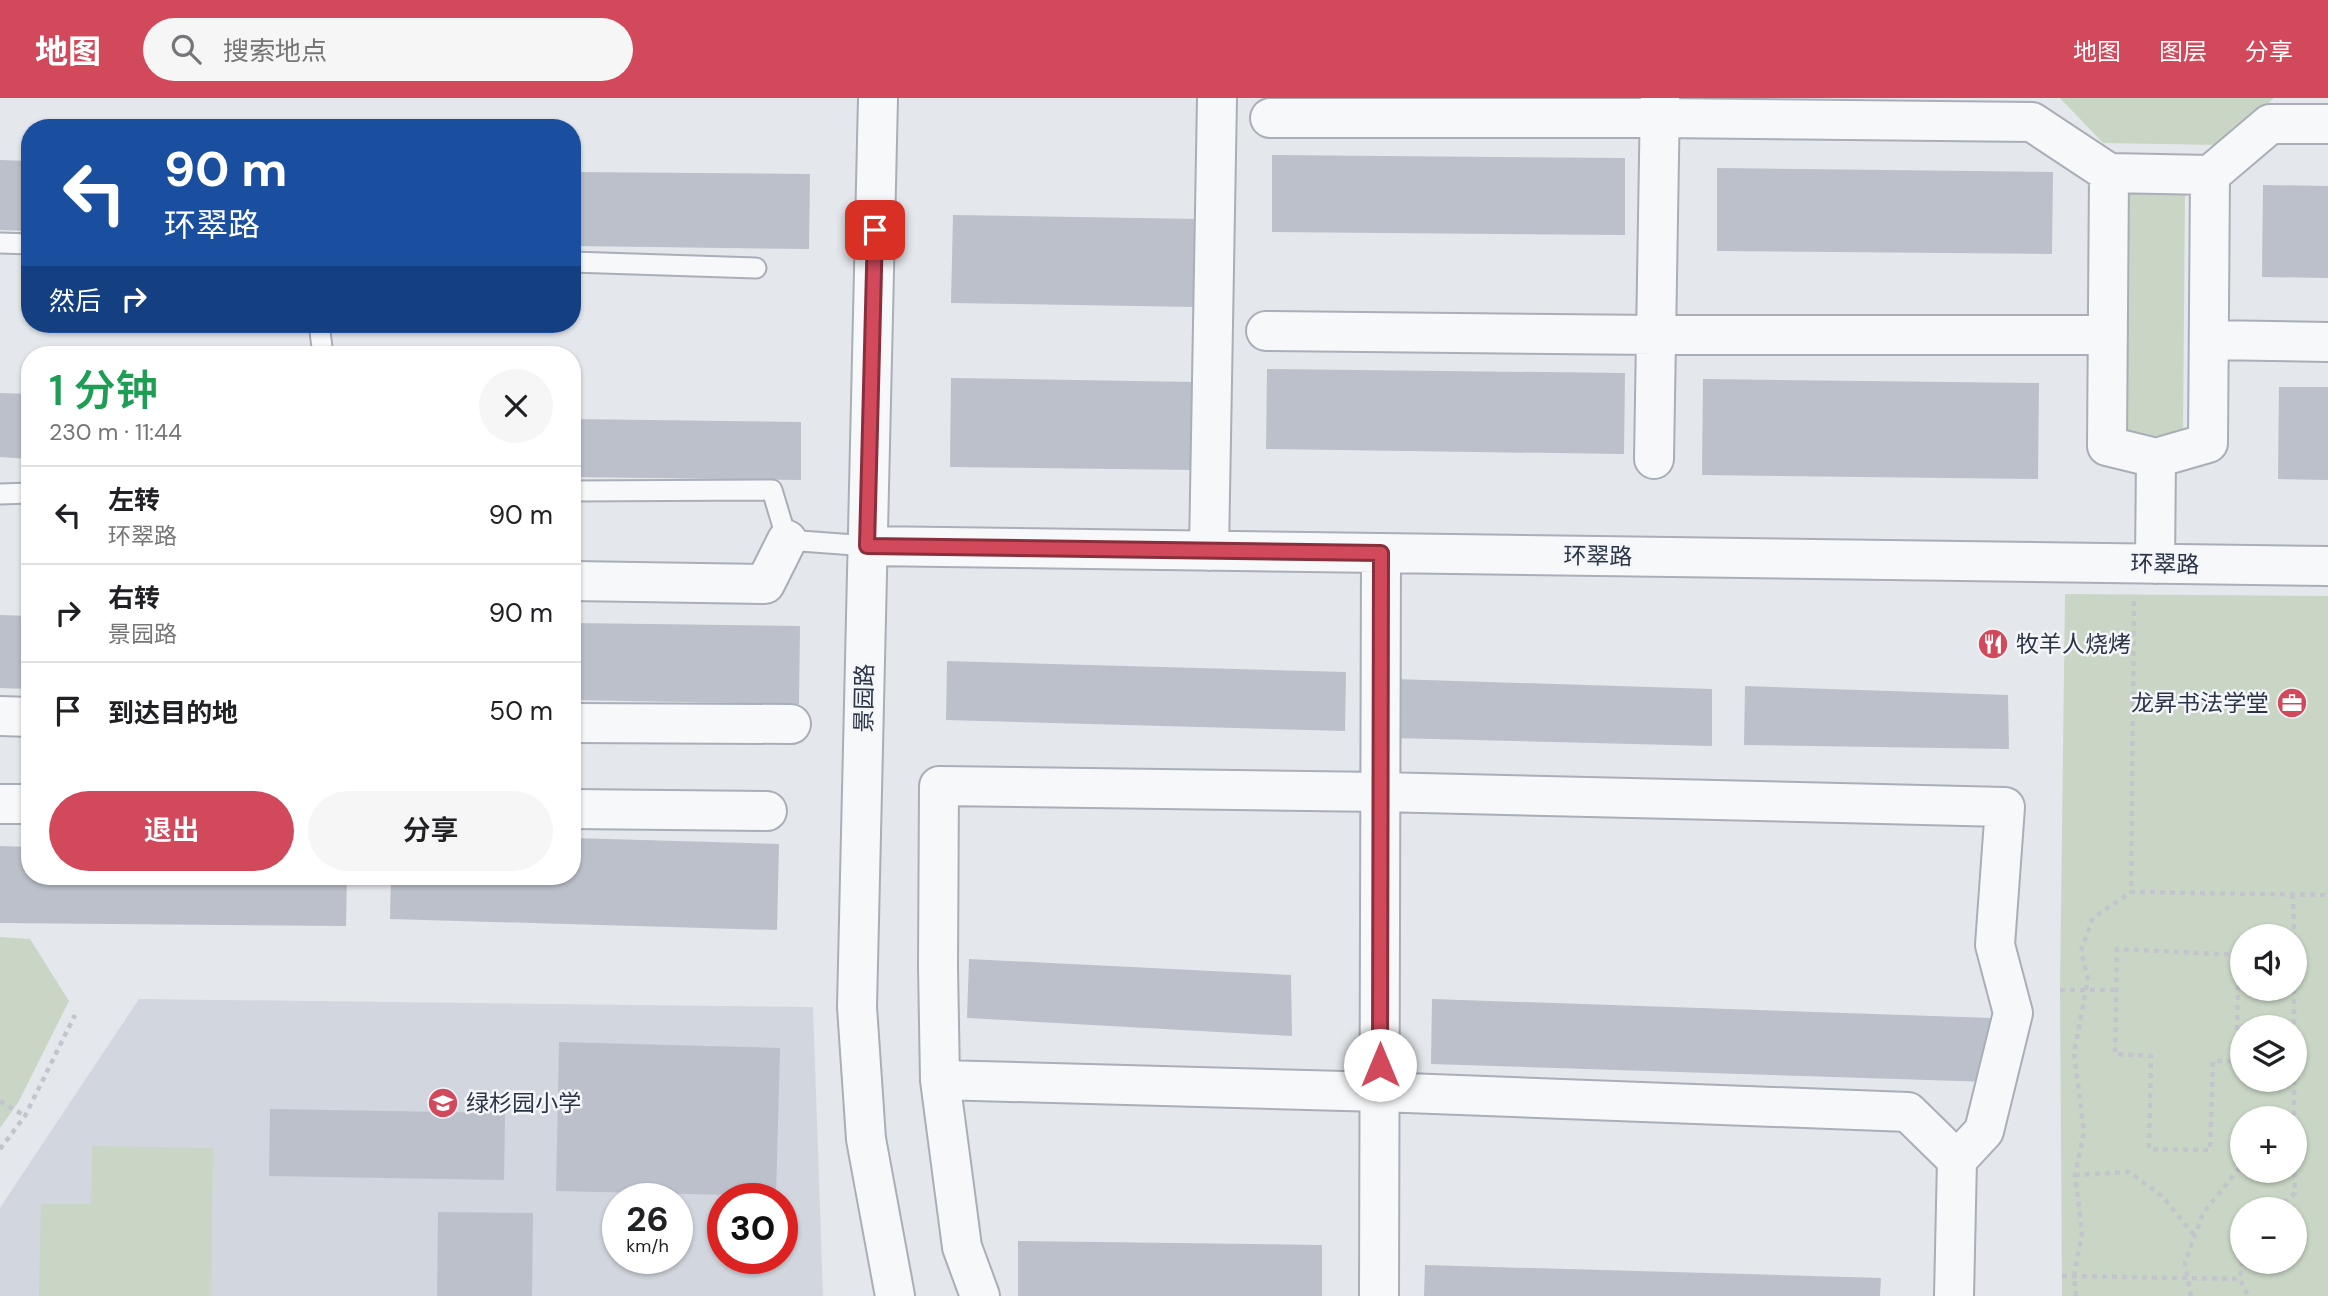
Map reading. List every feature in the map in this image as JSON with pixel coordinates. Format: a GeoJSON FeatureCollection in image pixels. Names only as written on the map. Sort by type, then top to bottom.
{"type":"FeatureCollection","features":[{"type":"Feature","properties":{"kind":"street","name":"景园路"},"geometry":{"type":"LineString","coordinates":[[878,98],[858,1007],[866,1139],[895,1296]]}},
{"type":"Feature","properties":{"kind":"street"},"geometry":{"type":"LineString","coordinates":[[1209,551],[1217,98]]}},
{"type":"Feature","properties":{"kind":"street"},"geometry":{"type":"LineString","coordinates":[[1654,459],[1659,108]]}},
{"type":"Feature","properties":{"kind":"street"},"geometry":{"type":"LineString","coordinates":[[1270,118],[1659,108],[1971,109],[2032,122],[2109,173],[2210,174],[2270,124],[2328,124]]}},
{"type":"Feature","properties":{"kind":"street"},"geometry":{"type":"LineString","coordinates":[[2109,173],[2107,446],[2156,458],[2208,443],[2210,174]]}},
{"type":"Feature","properties":{"kind":"street"},"geometry":{"type":"LineString","coordinates":[[1266,331],[1656,335],[2108,335]]}},
{"type":"Feature","properties":{"kind":"street"},"geometry":{"type":"LineString","coordinates":[[2209,340],[2328,342]]}},
{"type":"Feature","properties":{"kind":"street"},"geometry":{"type":"LineString","coordinates":[[2145,564],[2156,458]]}},
{"type":"Feature","properties":{"kind":"street"},"geometry":{"type":"LineString","coordinates":[[581,581],[765,584],[787,540]]}},
{"type":"Feature","properties":{"kind":"street","name":"环翠路"},"geometry":{"type":"LineString","coordinates":[[867,546],[2328,566]]}},
{"type":"Feature","properties":{"kind":"street"},"geometry":{"type":"LineString","coordinates":[[1379,1296],[1381,553]]}},
{"type":"Feature","properties":{"kind":"street"},"geometry":{"type":"LineString","coordinates":[[0,716],[21,717]]}},
{"type":"Feature","properties":{"kind":"street"},"geometry":{"type":"LineString","coordinates":[[581,723],[791,724]]}},
{"type":"Feature","properties":{"kind":"street"},"geometry":{"type":"LineString","coordinates":[[980,1296],[962,1247],[940,1080],[939,786],[1380,792],[2005,807],[1995,945],[2013,1013],[1984,1131],[1957,1160],[1954,1296]]}},
{"type":"Feature","properties":{"kind":"street"},"geometry":{"type":"LineString","coordinates":[[0,804],[21,804]]}},
{"type":"Feature","properties":{"kind":"street"},"geometry":{"type":"LineString","coordinates":[[581,809],[766,811]]}},
{"type":"Feature","properties":{"kind":"street"},"geometry":{"type":"LineString","coordinates":[[940,1080],[1380,1092],[1909,1112],[1957,1160]]}},
{"type":"Feature","properties":{"kind":"lane"},"geometry":{"type":"LineString","coordinates":[[0,243],[21,244]]}},
{"type":"Feature","properties":{"kind":"lane"},"geometry":{"type":"LineString","coordinates":[[581,262],[757,268]]}},
{"type":"Feature","properties":{"kind":"lane"},"geometry":{"type":"LineString","coordinates":[[581,491],[772,491],[787,540],[867,546]]}},
{"type":"Feature","properties":{"kind":"lane"},"geometry":{"type":"LineString","coordinates":[[0,494],[21,494]]}},
{"type":"Feature","properties":{"kind":"path"},"geometry":{"type":"LineString","coordinates":[[2131,892],[2145,564]]}},
{"type":"Feature","properties":{"kind":"path"},"geometry":{"type":"LineString","coordinates":[[2076,1296],[2074,1276],[2082,1233],[2075,1175],[2084,1132],[2074,1053],[2088,979],[2081,951],[2093,918],[2131,892],[2328,895]]}},
{"type":"Feature","properties":{"kind":"path"},"geometry":{"type":"LineString","coordinates":[[2293,894],[2294,924]]}},
{"type":"Feature","properties":{"kind":"path"},"geometry":{"type":"LineString","coordinates":[[2230,954],[2117,948],[2115,1054],[2151,1056],[2149,1149],[2210,1150],[2213,1061],[2236,1061],[2238,1001]]}},
{"type":"Feature","properties":{"kind":"path"},"geometry":{"type":"LineString","coordinates":[[2060,990],[2116,990]]}},
{"type":"Feature","properties":{"kind":"path"},"geometry":{"type":"LineString","coordinates":[[0,1149],[25,1116],[75,1015]]}},
{"type":"Feature","properties":{"kind":"path"},"geometry":{"type":"LineString","coordinates":[[0,1101],[25,1116]]}},
{"type":"Feature","properties":{"kind":"path"},"geometry":{"type":"LineString","coordinates":[[2075,1175],[2129,1172],[2162,1196],[2195,1236]]}},
{"type":"Feature","properties":{"kind":"path"},"geometry":{"type":"LineString","coordinates":[[2191,1296],[2185,1263],[2203,1213],[2230,1180]]}},
{"type":"Feature","properties":{"kind":"path"},"geometry":{"type":"LineString","coordinates":[[2240,1274],[2239,1279],[2248,1296]]}},
{"type":"Feature","properties":{"kind":"path"},"geometry":{"type":"LineString","coordinates":[[2062,1276],[2239,1279]]}},
{"type":"Feature","properties":{"kind":"shaded area","name":"绿杉园小学"},"geometry":{"type":"Polygon","coordinates":[[[139,999],[813,1007],[823,1296],[0,1296],[0,1208],[139,999]]]}},
{"type":"Feature","properties":{"kind":"green space"},"geometry":{"type":"Polygon","coordinates":[[[2060,98],[2274,98],[2219,145],[2103,143],[2060,98]]]}},
{"type":"Feature","properties":{"kind":"green space"},"geometry":{"type":"Polygon","coordinates":[[[2126,189],[2185,189],[2183,436],[2124,436],[2126,189]]]}},
{"type":"Feature","properties":{"kind":"green space"},"geometry":{"type":"Polygon","coordinates":[[[2065,594],[2328,596],[2328,1296],[2062,1296],[2060,990],[2065,594]]]}},
{"type":"Feature","properties":{"kind":"green space"},"geometry":{"type":"Polygon","coordinates":[[[0,937],[30,939],[69,1001],[19,1101],[0,1128],[0,937]]]}},
{"type":"Feature","properties":{"kind":"green space"},"geometry":{"type":"Polygon","coordinates":[[[92,1146],[213,1148],[211,1296],[39,1296],[41,1204],[91,1204],[92,1146]]]}},
{"type":"Feature","properties":{"kind":"building"},"geometry":{"type":"Polygon","coordinates":[[[1272,155],[1625,158],[1625,235],[1272,232],[1272,155]]]}},
{"type":"Feature","properties":{"kind":"building"},"geometry":{"type":"Polygon","coordinates":[[[0,160],[21,161],[21,231],[0,230],[0,160]]]}},
{"type":"Feature","properties":{"kind":"building"},"geometry":{"type":"Polygon","coordinates":[[[1717,168],[2053,172],[2052,254],[1717,251],[1717,168]]]}},
{"type":"Feature","properties":{"kind":"building"},"geometry":{"type":"Polygon","coordinates":[[[581,172],[810,174],[809,249],[581,246],[581,172]]]}},
{"type":"Feature","properties":{"kind":"building"},"geometry":{"type":"Polygon","coordinates":[[[2263,185],[2328,186],[2328,278],[2262,277],[2263,185]]]}},
{"type":"Feature","properties":{"kind":"building"},"geometry":{"type":"Polygon","coordinates":[[[953,215],[1198,219],[1196,307],[951,303],[953,215]]]}},
{"type":"Feature","properties":{"kind":"building"},"geometry":{"type":"Polygon","coordinates":[[[1267,369],[1625,373],[1624,454],[1266,449],[1267,369]]]}},
{"type":"Feature","properties":{"kind":"building"},"geometry":{"type":"Polygon","coordinates":[[[951,378],[1196,382],[1195,470],[950,467],[951,378]]]}},
{"type":"Feature","properties":{"kind":"building"},"geometry":{"type":"Polygon","coordinates":[[[1703,379],[2039,383],[2038,479],[1702,475],[1703,379]]]}},
{"type":"Feature","properties":{"kind":"building"},"geometry":{"type":"Polygon","coordinates":[[[2279,387],[2328,387],[2328,480],[2278,479],[2279,387]]]}},
{"type":"Feature","properties":{"kind":"building"},"geometry":{"type":"Polygon","coordinates":[[[0,393],[21,394],[21,458],[0,457],[0,393]]]}},
{"type":"Feature","properties":{"kind":"building"},"geometry":{"type":"Polygon","coordinates":[[[581,419],[801,422],[801,480],[581,477],[581,419]]]}},
{"type":"Feature","properties":{"kind":"building"},"geometry":{"type":"Polygon","coordinates":[[[0,615],[21,616],[21,689],[0,688],[0,615]]]}},
{"type":"Feature","properties":{"kind":"building"},"geometry":{"type":"Polygon","coordinates":[[[581,623],[800,626],[799,704],[581,700],[581,623]]]}},
{"type":"Feature","properties":{"kind":"building"},"geometry":{"type":"Polygon","coordinates":[[[947,661],[1346,672],[1345,731],[946,720],[947,661]]]}},
{"type":"Feature","properties":{"kind":"building"},"geometry":{"type":"Polygon","coordinates":[[[1394,679],[1712,689],[1712,746],[1393,738],[1394,679]]]}},
{"type":"Feature","properties":{"kind":"building"},"geometry":{"type":"Polygon","coordinates":[[[1745,686],[2008,695],[2009,749],[1744,745],[1745,686]]]}},
{"type":"Feature","properties":{"kind":"building"},"geometry":{"type":"Polygon","coordinates":[[[581,838],[779,844],[777,930],[390,919],[391,885],[581,885],[581,838]]]}},
{"type":"Feature","properties":{"kind":"building"},"geometry":{"type":"Polygon","coordinates":[[[0,846],[21,847],[21,885],[347,885],[346,926],[0,923],[0,846]]]}},
{"type":"Feature","properties":{"kind":"building"},"geometry":{"type":"Polygon","coordinates":[[[969,959],[1291,975],[1292,1036],[967,1018],[969,959]]]}},
{"type":"Feature","properties":{"kind":"building"},"geometry":{"type":"Polygon","coordinates":[[[1432,999],[1992,1018],[1991,1082],[1431,1064],[1432,999]]]}},
{"type":"Feature","properties":{"kind":"building"},"geometry":{"type":"Polygon","coordinates":[[[559,1042],[780,1048],[776,1183],[707,1183],[707,1194],[693,1194],[693,1183],[602,1183],[602,1192],[556,1191],[559,1042]]]}},
{"type":"Feature","properties":{"kind":"building"},"geometry":{"type":"Polygon","coordinates":[[[270,1109],[505,1113],[504,1180],[269,1176],[270,1109]]]}},
{"type":"Feature","properties":{"kind":"building"},"geometry":{"type":"Polygon","coordinates":[[[438,1212],[533,1213],[532,1296],[437,1296],[438,1212]]]}},
{"type":"Feature","properties":{"kind":"building"},"geometry":{"type":"Polygon","coordinates":[[[1018,1241],[1322,1245],[1322,1296],[1018,1296],[1018,1241]]]}},
{"type":"Feature","properties":{"kind":"building"},"geometry":{"type":"Polygon","coordinates":[[[1425,1265],[1881,1278],[1880,1296],[1424,1296],[1425,1265]]]}},
{"type":"Feature","properties":{"kind":"place","name":"牧羊人烧烤"},"geometry":{"type":"Point","coordinates":[1993,644]}},
{"type":"Feature","properties":{"kind":"place","name":"龙昇书法学堂"},"geometry":{"type":"Point","coordinates":[2292,703]}},
{"type":"Feature","properties":{"kind":"place","name":"绿杉园小学"},"geometry":{"type":"Point","coordinates":[443,1103]}},
{"type":"Feature","properties":{"kind":"route"},"geometry":{"type":"LineString","coordinates":[[875,230],[867,546],[1381,553],[1380,1065]]}}]}
